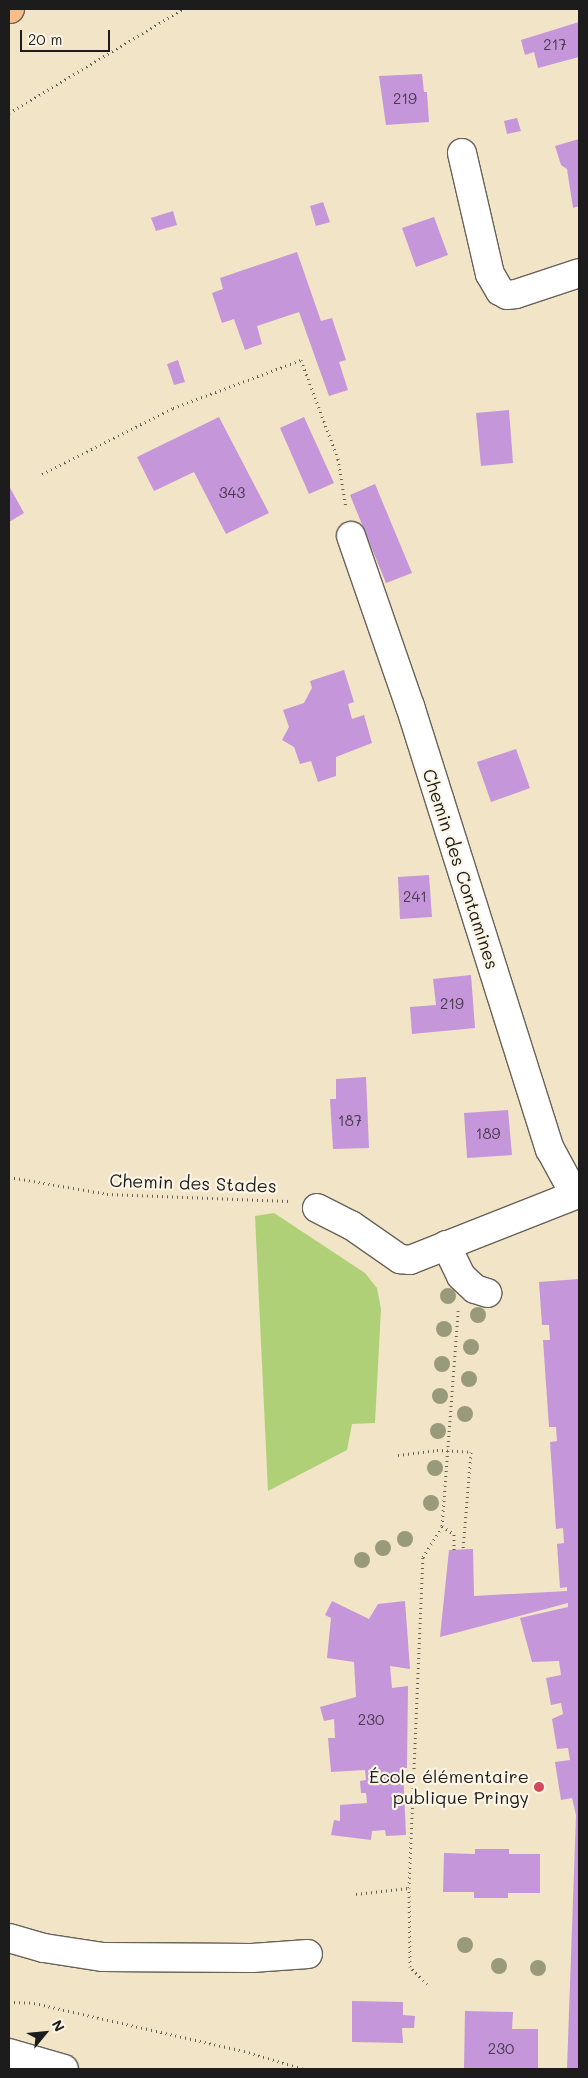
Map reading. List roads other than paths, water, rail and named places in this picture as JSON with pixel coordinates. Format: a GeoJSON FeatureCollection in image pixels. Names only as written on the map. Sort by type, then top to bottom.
{"type":"FeatureCollection","features":[{"type":"Feature","properties":{"kind":"street"},"geometry":{"type":"LineString","coordinates":[[462,153],[490,274],[500,291],[507,295],[516,294],[579,274]]}},
{"type":"Feature","properties":{"kind":"street","name":"Chemin des Contamines"},"geometry":{"type":"LineString","coordinates":[[351,536],[410,706],[550,1149],[577,1195]]}},
{"type":"Feature","properties":{"kind":"street"},"geometry":{"type":"LineString","coordinates":[[317,1208],[351,1225],[400,1259],[418,1259],[446,1246],[577,1195]]}},
{"type":"Feature","properties":{"kind":"street"},"geometry":{"type":"LineString","coordinates":[[446,1246],[461,1276],[475,1288],[488,1293]]}},
{"type":"Feature","properties":{"kind":"street"},"geometry":{"type":"LineString","coordinates":[[9,1938],[44,1948],[103,1957],[252,1958],[308,1954]]}},
{"type":"Feature","properties":{"kind":"street"},"geometry":{"type":"LineString","coordinates":[[9,2053],[64,2069]]}},
{"type":"Feature","properties":{"kind":"place","name":"École élémentaire publique Pringy"},"geometry":{"type":"Point","coordinates":[539,1787]}}]}
